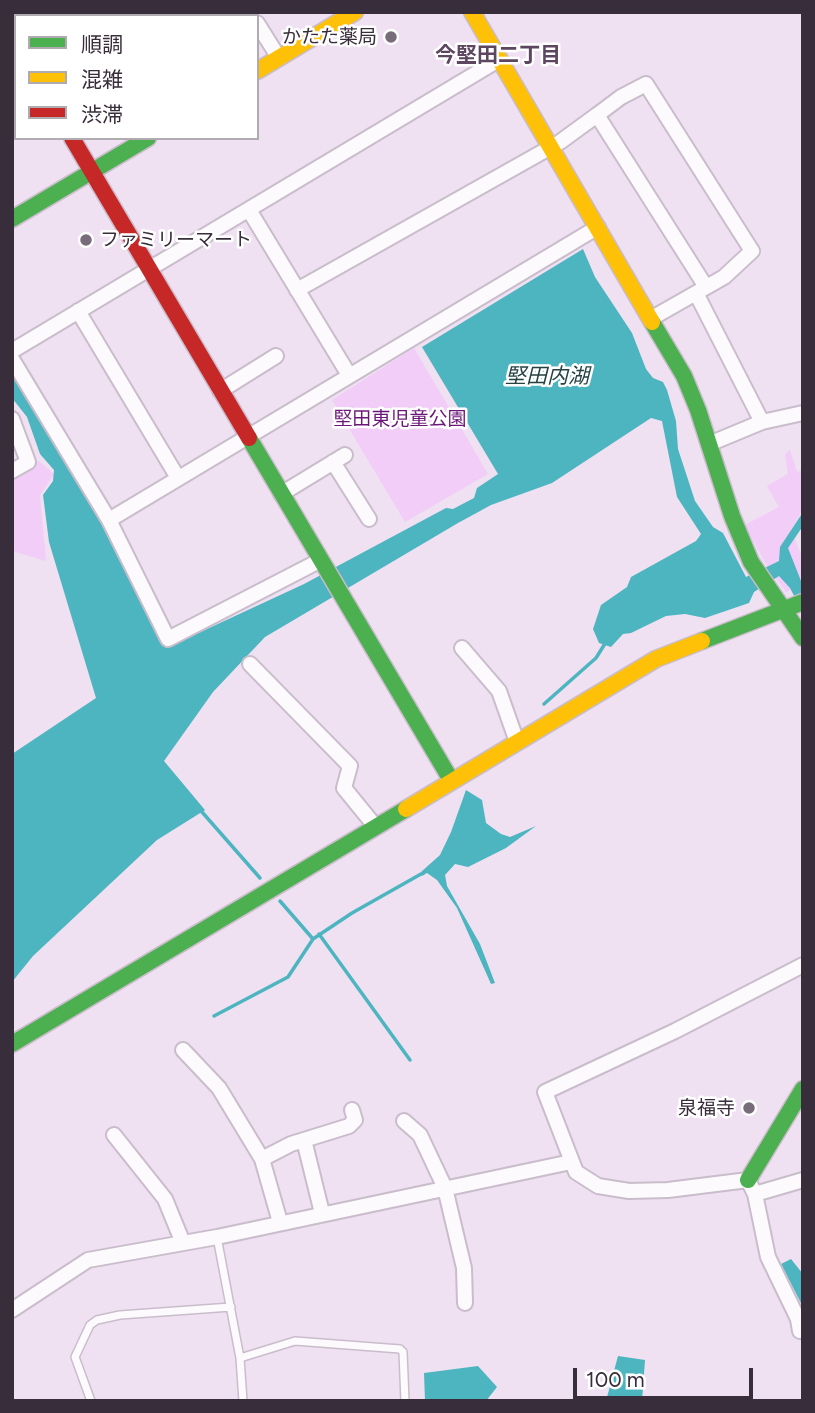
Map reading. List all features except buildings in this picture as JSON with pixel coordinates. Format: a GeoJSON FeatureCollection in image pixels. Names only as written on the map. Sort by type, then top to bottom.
{"type":"FeatureCollection","features":[{"type":"Feature","properties":{"kind":"street"},"geometry":{"type":"LineString","coordinates":[[259,70],[355,12]]}},
{"type":"Feature","properties":{"kind":"street"},"geometry":{"type":"LineString","coordinates":[[472,12],[684,376],[732,516],[767,586],[794,605],[803,638]]}},
{"type":"Feature","properties":{"kind":"street"},"geometry":{"type":"LineString","coordinates":[[259,26],[279,58]]}},
{"type":"Feature","properties":{"kind":"street"},"geometry":{"type":"LineString","coordinates":[[12,351],[500,59]]}},
{"type":"Feature","properties":{"kind":"street"},"geometry":{"type":"LineString","coordinates":[[297,290],[551,145],[646,84],[752,251],[724,277],[652,318]]}},
{"type":"Feature","properties":{"kind":"street"},"geometry":{"type":"LineString","coordinates":[[597,115],[701,290],[762,422]]}},
{"type":"Feature","properties":{"kind":"street"},"geometry":{"type":"LineString","coordinates":[[73,140],[148,271],[451,780]]}},
{"type":"Feature","properties":{"kind":"street"},"geometry":{"type":"LineString","coordinates":[[12,219],[145,140]]}},
{"type":"Feature","properties":{"kind":"street"},"geometry":{"type":"LineString","coordinates":[[249,210],[349,375]]}},
{"type":"Feature","properties":{"kind":"street"},"geometry":{"type":"LineString","coordinates":[[109,520],[598,227]]}},
{"type":"Feature","properties":{"kind":"street"},"geometry":{"type":"LineString","coordinates":[[78,311],[178,478]]}},
{"type":"Feature","properties":{"kind":"street"},"geometry":{"type":"LineString","coordinates":[[220,391],[276,356]]}},
{"type":"Feature","properties":{"kind":"street"},"geometry":{"type":"LineString","coordinates":[[12,359],[109,520],[168,639],[324,565]]}},
{"type":"Feature","properties":{"kind":"street"},"geometry":{"type":"LineString","coordinates":[[709,444],[762,422],[803,413]]}},
{"type":"Feature","properties":{"kind":"street"},"geometry":{"type":"LineString","coordinates":[[12,419],[29,461],[12,471]]}},
{"type":"Feature","properties":{"kind":"street"},"geometry":{"type":"LineString","coordinates":[[281,494],[339,458],[369,520]]}},
{"type":"Feature","properties":{"kind":"street"},"geometry":{"type":"LineString","coordinates":[[12,1022],[17,1041],[656,659],[794,605]]}},
{"type":"Feature","properties":{"kind":"street"},"geometry":{"type":"LineString","coordinates":[[462,648],[499,691],[517,742]]}},
{"type":"Feature","properties":{"kind":"street"},"geometry":{"type":"LineString","coordinates":[[250,664],[350,766],[344,788],[375,826]]}},
{"type":"Feature","properties":{"kind":"street"},"geometry":{"type":"LineString","coordinates":[[803,965],[675,1031],[545,1092],[576,1172],[598,1186],[612,1190],[668,1190],[751,1187],[803,1180]]}},
{"type":"Feature","properties":{"kind":"street"},"geometry":{"type":"LineString","coordinates":[[183,1050],[219,1088],[262,1159],[281,1222]]}},
{"type":"Feature","properties":{"kind":"street"},"geometry":{"type":"LineString","coordinates":[[800,1331],[798,1319],[768,1258],[751,1187],[803,1089]]}},
{"type":"Feature","properties":{"kind":"street"},"geometry":{"type":"LineString","coordinates":[[262,1159],[304,1140],[349,1126],[355,1120],[352,1110]]}},
{"type":"Feature","properties":{"kind":"street"},"geometry":{"type":"LineString","coordinates":[[404,1121],[420,1135],[445,1188],[464,1268],[465,1303]]}},
{"type":"Feature","properties":{"kind":"street"},"geometry":{"type":"LineString","coordinates":[[114,1135],[165,1199],[183,1243]]}},
{"type":"Feature","properties":{"kind":"street"},"geometry":{"type":"LineString","coordinates":[[304,1140],[322,1213]]}},
{"type":"Feature","properties":{"kind":"street"},"geometry":{"type":"LineString","coordinates":[[12,1310],[88,1260],[217,1237],[571,1162]]}},
{"type":"Feature","properties":{"kind":"lane"},"geometry":{"type":"LineString","coordinates":[[217,1237],[240,1359],[243,1401]]}},
{"type":"Feature","properties":{"kind":"lane"},"geometry":{"type":"LineString","coordinates":[[91,1401],[75,1357],[90,1325],[97,1320],[120,1315],[230,1307]]}},
{"type":"Feature","properties":{"kind":"lane"},"geometry":{"type":"LineString","coordinates":[[240,1359],[295,1341],[400,1349],[403,1352],[405,1401]]}},
{"type":"Feature","properties":{"kind":"green space","name":"堅田東児童公園"},"geometry":{"type":"Polygon","coordinates":[[[414,348],[488,474],[405,522],[332,400],[414,348]]]}},
{"type":"Feature","properties":{"kind":"green space"},"geometry":{"type":"Polygon","coordinates":[[[790,450],[797,472],[803,470],[803,508],[791,530],[803,559],[803,584],[786,592],[767,566],[745,525],[779,507],[767,486],[788,474],[785,454],[790,450]]]}},
{"type":"Feature","properties":{"kind":"green space"},"geometry":{"type":"Polygon","coordinates":[[[39,461],[54,474],[40,495],[46,561],[12,551],[12,479],[39,461]]]}},
{"type":"Feature","properties":{"kind":"water","name":"堅田内湖"},"geometry":{"type":"Polygon","coordinates":[[[583,249],[595,277],[632,333],[646,369],[653,378],[663,382],[667,390],[676,421],[678,449],[695,501],[713,527],[723,533],[746,577],[779,561],[780,547],[803,512],[803,526],[788,548],[803,586],[803,613],[790,588],[779,576],[754,592],[749,603],[705,618],[685,614],[666,616],[631,633],[623,634],[611,647],[599,643],[593,629],[601,605],[627,587],[631,577],[696,541],[701,534],[677,497],[662,421],[651,418],[552,483],[491,505],[265,637],[213,692],[164,761],[205,810],[157,840],[33,956],[12,982],[12,754],[96,698],[49,542],[43,495],[53,481],[54,470],[40,454],[27,417],[12,398],[12,372],[84,490],[166,648],[304,584],[446,508],[453,509],[474,498],[477,488],[498,474],[422,347],[583,249]]]}},
{"type":"Feature","properties":{"kind":"water"},"geometry":{"type":"Polygon","coordinates":[[[466,790],[482,800],[486,823],[501,834],[510,837],[536,826],[506,848],[468,867],[455,864],[445,875],[447,886],[480,944],[495,983],[491,984],[457,908],[437,880],[427,873],[422,876],[421,872],[440,855],[466,790]]]}},
{"type":"Feature","properties":{"kind":"water"},"geometry":{"type":"Polygon","coordinates":[[[791,1259],[803,1274],[803,1307],[781,1264],[791,1259]]]}},
{"type":"Feature","properties":{"kind":"water"},"geometry":{"type":"Polygon","coordinates":[[[618,1356],[645,1360],[642,1401],[606,1401],[618,1356]]]}},
{"type":"Feature","properties":{"kind":"water"},"geometry":{"type":"Polygon","coordinates":[[[478,1366],[497,1387],[486,1401],[425,1401],[424,1373],[478,1366]]]}},
{"type":"Feature","properties":{"kind":"waterway"},"geometry":{"type":"LineString","coordinates":[[544,704],[596,658],[606,642]]}},
{"type":"Feature","properties":{"kind":"waterway"},"geometry":{"type":"LineString","coordinates":[[202,812],[260,878]]}},
{"type":"Feature","properties":{"kind":"waterway"},"geometry":{"type":"LineString","coordinates":[[280,901],[313,939],[352,913],[421,874]]}},
{"type":"Feature","properties":{"kind":"waterway"},"geometry":{"type":"LineString","coordinates":[[319,934],[410,1060]]}},
{"type":"Feature","properties":{"kind":"waterway"},"geometry":{"type":"LineString","coordinates":[[214,1016],[288,977],[313,939]]}},
{"type":"Feature","properties":{"kind":"traffic: fast"},"geometry":{"type":"LineString","coordinates":[[12,219],[145,140]]}},
{"type":"Feature","properties":{"kind":"traffic: fast"},"geometry":{"type":"LineString","coordinates":[[652,322],[684,376],[698,410],[732,516],[751,562],[803,638]]}},
{"type":"Feature","properties":{"kind":"traffic: fast"},"geometry":{"type":"LineString","coordinates":[[249,438],[451,780]]}},
{"type":"Feature","properties":{"kind":"traffic: fast"},"geometry":{"type":"LineString","coordinates":[[702,641],[803,602]]}},
{"type":"Feature","properties":{"kind":"traffic: fast"},"geometry":{"type":"LineString","coordinates":[[12,1044],[406,809]]}},
{"type":"Feature","properties":{"kind":"traffic: fast"},"geometry":{"type":"LineString","coordinates":[[748,1180],[803,1089]]}},
{"type":"Feature","properties":{"kind":"traffic: slow"},"geometry":{"type":"LineString","coordinates":[[259,70],[355,12]]}},
{"type":"Feature","properties":{"kind":"traffic: slow"},"geometry":{"type":"LineString","coordinates":[[472,12],[652,322]]}},
{"type":"Feature","properties":{"kind":"traffic: slow"},"geometry":{"type":"LineString","coordinates":[[406,809],[656,659],[702,641]]}},
{"type":"Feature","properties":{"kind":"traffic: jam"},"geometry":{"type":"LineString","coordinates":[[73,140],[249,438]]}},
{"type":"Feature","properties":{"kind":"place","name":"かたた薬局"},"geometry":{"type":"Point","coordinates":[391,37]}},
{"type":"Feature","properties":{"kind":"place","name":"ファミリーマート"},"geometry":{"type":"Point","coordinates":[86,240]}},
{"type":"Feature","properties":{"kind":"place","name":"泉福寺"},"geometry":{"type":"Point","coordinates":[749,1108]}},
{"type":"Feature","properties":{"kind":"district","name":"今堅田二丁目"},"geometry":{"type":"Point","coordinates":[498,56]}}]}
